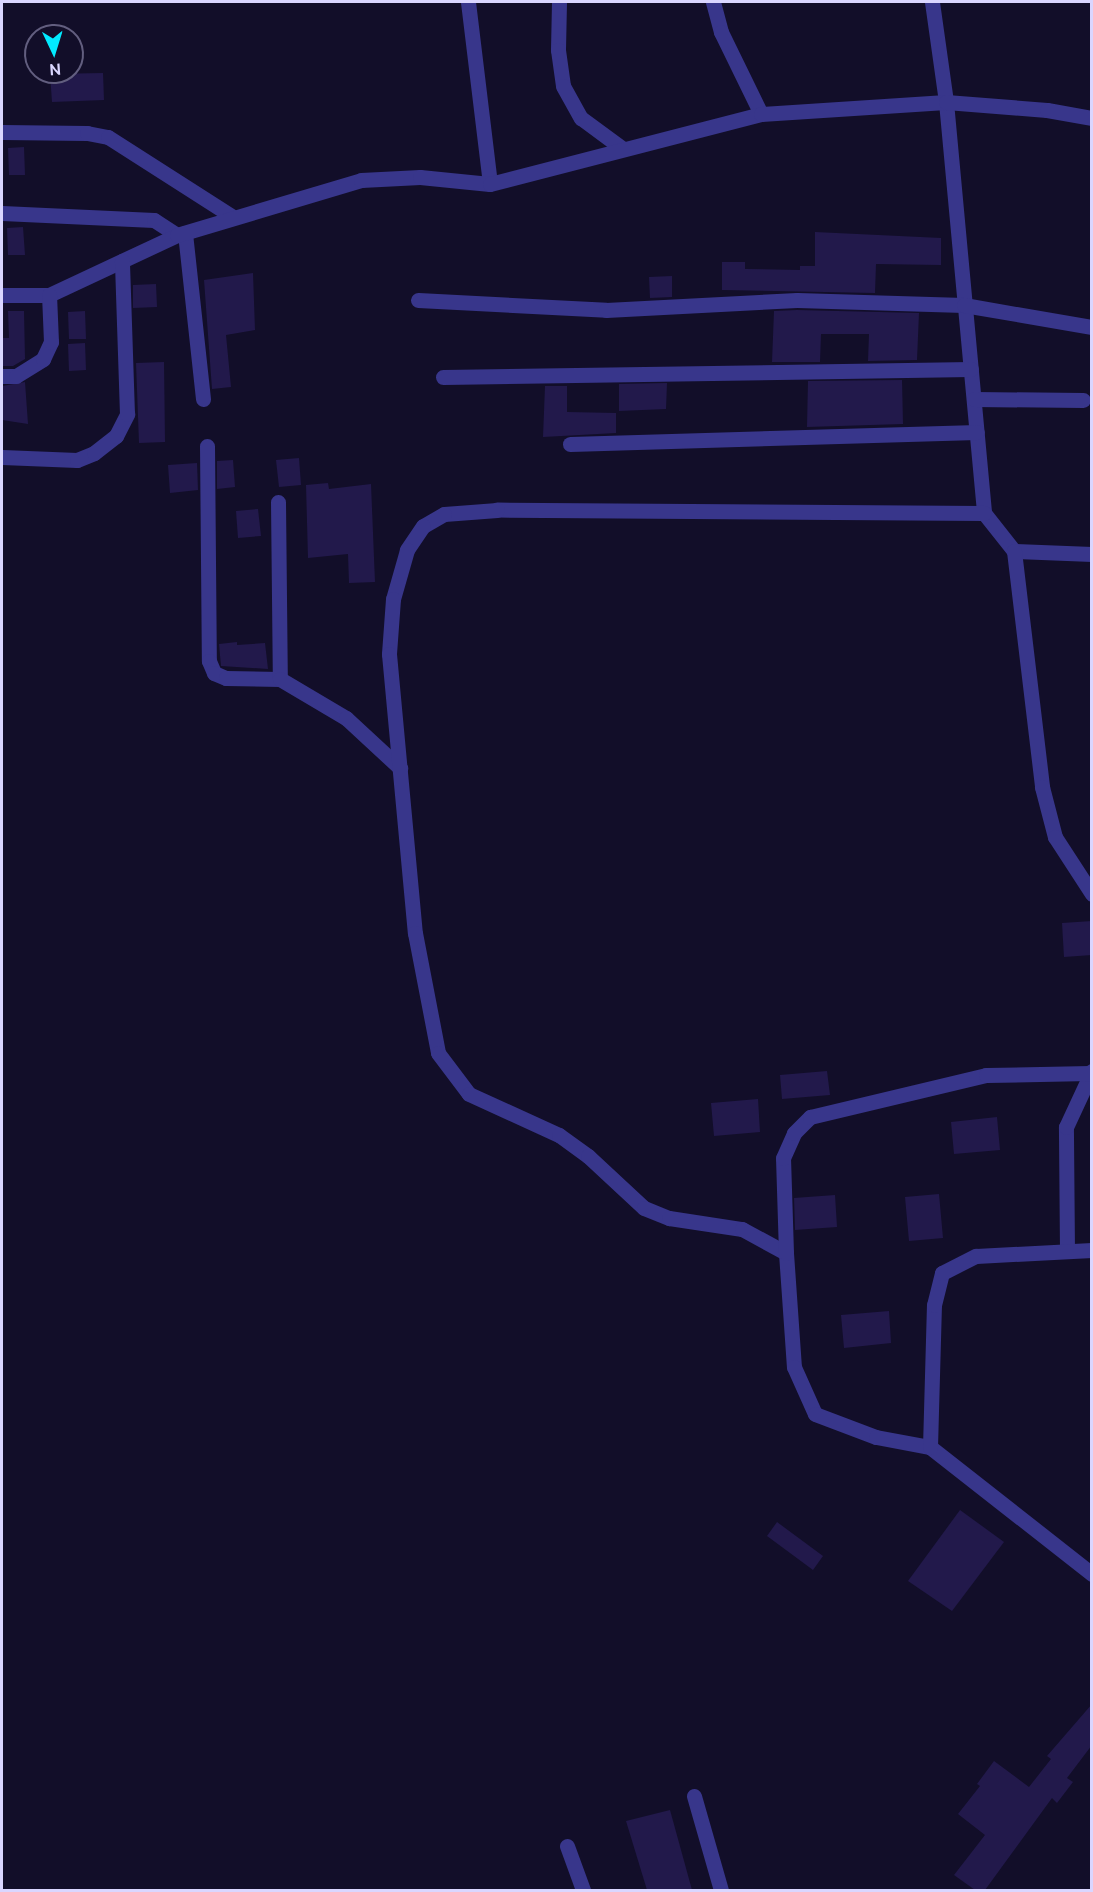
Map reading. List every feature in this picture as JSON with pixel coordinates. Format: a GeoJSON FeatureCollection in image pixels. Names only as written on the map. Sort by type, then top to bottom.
{"type":"FeatureCollection","features":[{"type":"Feature","properties":{"kind":"street"},"geometry":{"type":"LineString","coordinates":[[468,2],[490,184]]}},
{"type":"Feature","properties":{"kind":"street"},"geometry":{"type":"LineString","coordinates":[[559,2],[558,50],[563,86],[581,118],[623,148]]}},
{"type":"Feature","properties":{"kind":"street"},"geometry":{"type":"LineString","coordinates":[[714,2],[721,32],[761,114]]}},
{"type":"Feature","properties":{"kind":"street"},"geometry":{"type":"LineString","coordinates":[[932,2],[946,102],[984,513],[1014,551],[1042,786],[1055,837],[1092,894]]}},
{"type":"Feature","properties":{"kind":"street"},"geometry":{"type":"LineString","coordinates":[[2,295],[50,295],[181,234],[361,180],[420,177],[490,184],[761,114],[946,102],[1047,110],[1092,118]]}},
{"type":"Feature","properties":{"kind":"street"},"geometry":{"type":"LineString","coordinates":[[2,132],[87,133],[108,137],[233,218]]}},
{"type":"Feature","properties":{"kind":"street"},"geometry":{"type":"LineString","coordinates":[[2,213],[154,220],[181,234]]}},
{"type":"Feature","properties":{"kind":"street"},"geometry":{"type":"LineString","coordinates":[[181,234],[203,399]]}},
{"type":"Feature","properties":{"kind":"street"},"geometry":{"type":"LineString","coordinates":[[2,457],[77,460],[94,453],[116,436],[127,414],[122,261]]}},
{"type":"Feature","properties":{"kind":"street"},"geometry":{"type":"LineString","coordinates":[[2,376],[16,376],[43,359],[51,342],[50,295]]}},
{"type":"Feature","properties":{"kind":"street"},"geometry":{"type":"LineString","coordinates":[[418,300],[606,310],[797,300],[964,305],[1092,327]]}},
{"type":"Feature","properties":{"kind":"street"},"geometry":{"type":"LineString","coordinates":[[443,377],[970,369]]}},
{"type":"Feature","properties":{"kind":"street"},"geometry":{"type":"LineString","coordinates":[[974,399],[1083,400]]}},
{"type":"Feature","properties":{"kind":"street"},"geometry":{"type":"LineString","coordinates":[[570,444],[977,432]]}},
{"type":"Feature","properties":{"kind":"street"},"geometry":{"type":"LineString","coordinates":[[207,446],[209,661],[213,673],[226,678],[280,679],[345,718],[400,768]]}},
{"type":"Feature","properties":{"kind":"street"},"geometry":{"type":"LineString","coordinates":[[278,502],[280,679]]}},
{"type":"Feature","properties":{"kind":"street"},"geometry":{"type":"LineString","coordinates":[[786,1253],[742,1229],[669,1218],[644,1208],[588,1156],[559,1135],[469,1094],[451,1075],[438,1053],[415,933],[389,654],[393,599],[407,549],[423,526],[444,514],[497,510],[984,513]]}},
{"type":"Feature","properties":{"kind":"street"},"geometry":{"type":"LineString","coordinates":[[1014,551],[1092,554]]}},
{"type":"Feature","properties":{"kind":"street"},"geometry":{"type":"LineString","coordinates":[[1067,1251],[1066,1126],[1091,1072],[986,1075],[810,1117],[794,1132],[783,1158],[786,1253],[794,1367],[815,1414],[876,1437],[930,1447],[1092,1574]]}},
{"type":"Feature","properties":{"kind":"street"},"geometry":{"type":"LineString","coordinates":[[930,1447],[934,1305],[942,1273],[976,1256],[1092,1250]]}},
{"type":"Feature","properties":{"kind":"street"},"geometry":{"type":"LineString","coordinates":[[694,1796],[721,1890]]}},
{"type":"Feature","properties":{"kind":"street"},"geometry":{"type":"LineString","coordinates":[[567,1846],[583,1890]]}},
{"type":"Feature","properties":{"kind":"building"},"geometry":{"type":"Polygon","coordinates":[[[84,73],[103,73],[104,100],[52,102],[51,84],[84,84],[84,73]]]}},
{"type":"Feature","properties":{"kind":"building"},"geometry":{"type":"Polygon","coordinates":[[[24,147],[25,175],[9,175],[8,148],[24,147]]]}},
{"type":"Feature","properties":{"kind":"building"},"geometry":{"type":"Polygon","coordinates":[[[23,227],[25,255],[8,255],[7,228],[23,227]]]}},
{"type":"Feature","properties":{"kind":"building"},"geometry":{"type":"Polygon","coordinates":[[[815,232],[941,238],[941,265],[876,264],[875,293],[722,290],[722,262],[745,262],[745,269],[800,270],[800,266],[815,266],[815,232]]]}},
{"type":"Feature","properties":{"kind":"building"},"geometry":{"type":"Polygon","coordinates":[[[253,273],[255,330],[226,335],[231,387],[212,389],[204,280],[253,273]]]}},
{"type":"Feature","properties":{"kind":"building"},"geometry":{"type":"Polygon","coordinates":[[[672,276],[672,297],[650,298],[649,277],[672,276]]]}},
{"type":"Feature","properties":{"kind":"building"},"geometry":{"type":"Polygon","coordinates":[[[156,284],[157,307],[133,308],[133,285],[156,284]]]}},
{"type":"Feature","properties":{"kind":"building"},"geometry":{"type":"Polygon","coordinates":[[[8,311],[24,311],[25,359],[13,366],[2,366],[2,338],[9,338],[8,311]]]}},
{"type":"Feature","properties":{"kind":"building"},"geometry":{"type":"Polygon","coordinates":[[[85,311],[86,339],[69,339],[68,312],[85,311]]]}},
{"type":"Feature","properties":{"kind":"building"},"geometry":{"type":"Polygon","coordinates":[[[774,311],[919,313],[917,360],[868,361],[869,334],[821,334],[820,362],[772,362],[774,311]]]}},
{"type":"Feature","properties":{"kind":"building"},"geometry":{"type":"Polygon","coordinates":[[[85,343],[86,370],[69,371],[68,344],[85,343]]]}},
{"type":"Feature","properties":{"kind":"building"},"geometry":{"type":"Polygon","coordinates":[[[164,362],[165,442],[139,443],[136,363],[164,362]]]}},
{"type":"Feature","properties":{"kind":"building"},"geometry":{"type":"Polygon","coordinates":[[[902,380],[903,424],[807,427],[808,381],[902,380]]]}},
{"type":"Feature","properties":{"kind":"building"},"geometry":{"type":"Polygon","coordinates":[[[25,382],[28,424],[2,420],[2,386],[25,382]]]}},
{"type":"Feature","properties":{"kind":"building"},"geometry":{"type":"Polygon","coordinates":[[[667,383],[666,409],[619,411],[619,384],[667,383]]]}},
{"type":"Feature","properties":{"kind":"building"},"geometry":{"type":"Polygon","coordinates":[[[545,386],[567,386],[567,412],[616,413],[616,433],[543,437],[545,386]]]}},
{"type":"Feature","properties":{"kind":"building"},"geometry":{"type":"Polygon","coordinates":[[[299,458],[301,485],[279,487],[276,460],[299,458]]]}},
{"type":"Feature","properties":{"kind":"building"},"geometry":{"type":"Polygon","coordinates":[[[233,460],[235,487],[217,489],[217,461],[233,460]]]}},
{"type":"Feature","properties":{"kind":"building"},"geometry":{"type":"Polygon","coordinates":[[[197,463],[198,490],[170,493],[168,465],[197,463]]]}},
{"type":"Feature","properties":{"kind":"building"},"geometry":{"type":"Polygon","coordinates":[[[328,483],[329,489],[371,484],[375,582],[349,583],[348,554],[308,558],[306,485],[328,483]]]}},
{"type":"Feature","properties":{"kind":"building"},"geometry":{"type":"Polygon","coordinates":[[[258,509],[261,536],[238,538],[236,511],[258,509]]]}},
{"type":"Feature","properties":{"kind":"building"},"geometry":{"type":"Polygon","coordinates":[[[237,642],[237,645],[265,643],[268,669],[221,666],[219,644],[237,642]]]}},
{"type":"Feature","properties":{"kind":"building"},"geometry":{"type":"Polygon","coordinates":[[[1092,921],[1092,955],[1064,957],[1062,923],[1092,921]]]}},
{"type":"Feature","properties":{"kind":"building"},"geometry":{"type":"Polygon","coordinates":[[[827,1071],[830,1095],[782,1099],[780,1075],[827,1071]]]}},
{"type":"Feature","properties":{"kind":"building"},"geometry":{"type":"Polygon","coordinates":[[[758,1099],[760,1132],[714,1136],[711,1103],[758,1099]]]}},
{"type":"Feature","properties":{"kind":"building"},"geometry":{"type":"Polygon","coordinates":[[[997,1117],[1000,1150],[954,1154],[951,1122],[997,1117]]]}},
{"type":"Feature","properties":{"kind":"building"},"geometry":{"type":"Polygon","coordinates":[[[939,1194],[943,1238],[909,1241],[905,1197],[939,1194]]]}},
{"type":"Feature","properties":{"kind":"building"},"geometry":{"type":"Polygon","coordinates":[[[835,1195],[837,1227],[795,1230],[794,1198],[835,1195]]]}},
{"type":"Feature","properties":{"kind":"building"},"geometry":{"type":"Polygon","coordinates":[[[889,1311],[891,1343],[844,1348],[841,1315],[889,1311]]]}},
{"type":"Feature","properties":{"kind":"building"},"geometry":{"type":"Polygon","coordinates":[[[960,1510],[1004,1542],[952,1611],[908,1581],[960,1510]]]}},
{"type":"Feature","properties":{"kind":"building"},"geometry":{"type":"Polygon","coordinates":[[[777,1522],[823,1556],[813,1570],[767,1536],[777,1522]]]}},
{"type":"Feature","properties":{"kind":"building"},"geometry":{"type":"Polygon","coordinates":[[[1092,1704],[1092,1745],[1067,1778],[1073,1782],[1057,1803],[1052,1798],[985,1890],[975,1890],[954,1875],[985,1835],[958,1814],[980,1786],[977,1784],[994,1761],[1029,1787],[1051,1759],[1047,1756],[1092,1704]]]}},
{"type":"Feature","properties":{"kind":"building"},"geometry":{"type":"Polygon","coordinates":[[[670,1810],[692,1890],[647,1890],[626,1821],[670,1810]]]}}]}
